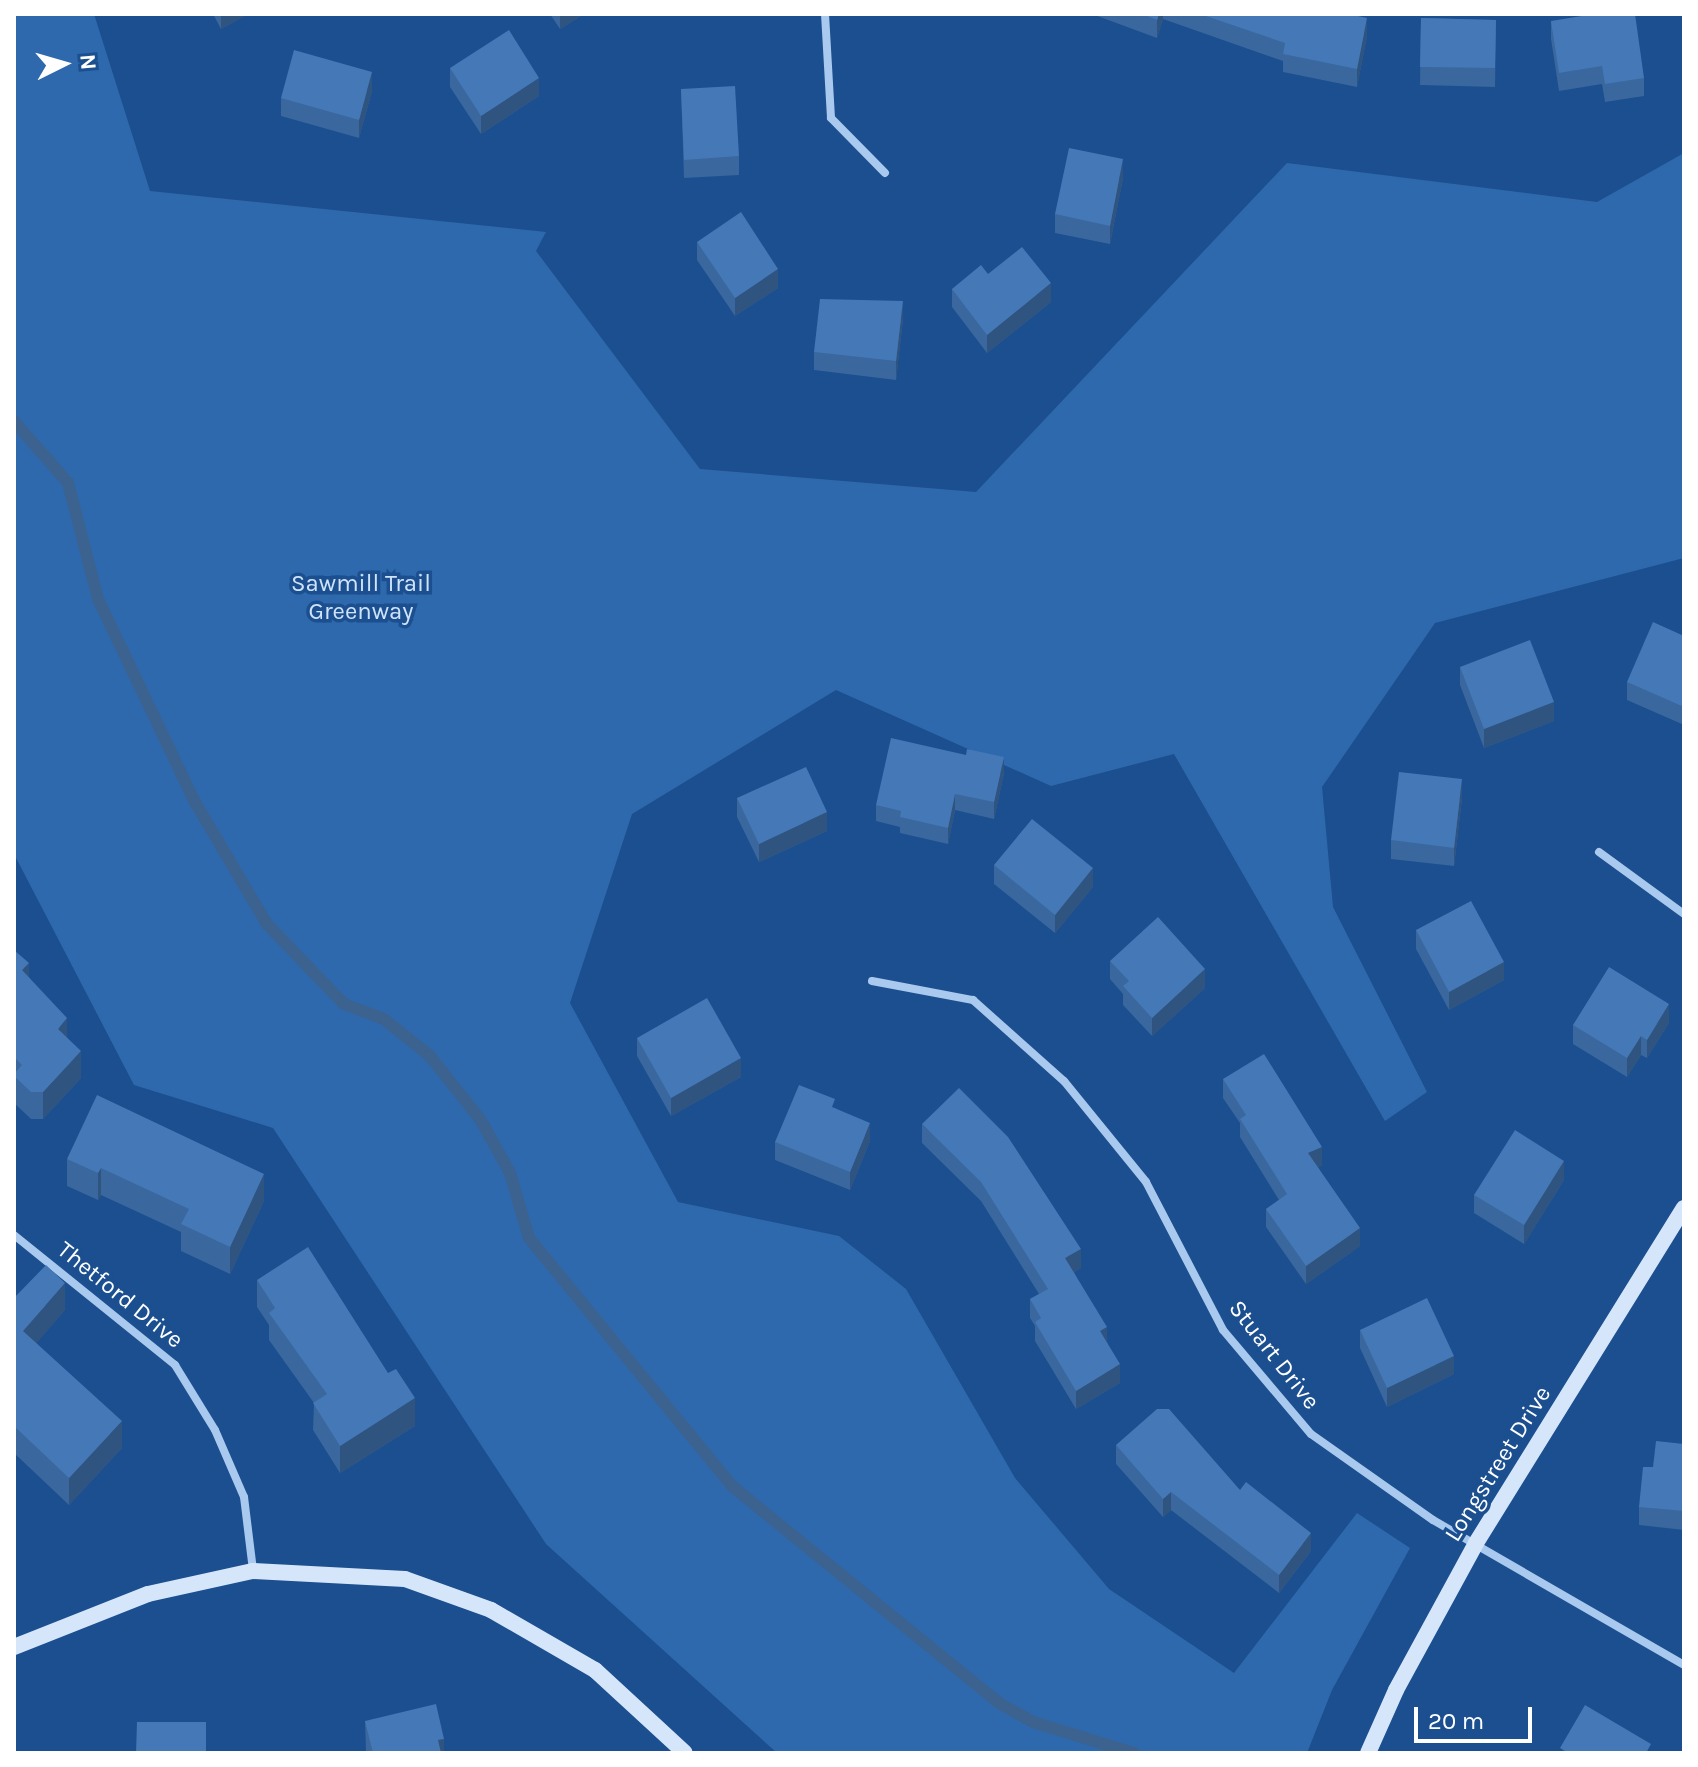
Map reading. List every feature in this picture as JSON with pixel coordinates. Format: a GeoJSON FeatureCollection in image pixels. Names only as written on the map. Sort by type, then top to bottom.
{"type":"FeatureCollection","features":[{"type":"Feature","properties":{"kind":"street"},"geometry":{"type":"LineString","coordinates":[[825,14],[831,118],[885,173]]}},
{"type":"Feature","properties":{"kind":"street"},"geometry":{"type":"LineString","coordinates":[[1599,852],[1684,914]]}},
{"type":"Feature","properties":{"kind":"street","name":"Stuart Drive"},"geometry":{"type":"LineString","coordinates":[[872,981],[973,1000],[1064,1081],[1146,1182],[1223,1330],[1311,1434],[1433,1520],[1684,1665]]}},
{"type":"Feature","properties":{"kind":"street","name":"Longstreet Drive"},"geometry":{"type":"LineString","coordinates":[[1368,1753],[1396,1690],[1476,1543],[1684,1208]]}},
{"type":"Feature","properties":{"kind":"street","name":"Thetford Drive"},"geometry":{"type":"LineString","coordinates":[[14,1235],[175,1365],[215,1430],[244,1497],[253,1571]]}},
{"type":"Feature","properties":{"kind":"street"},"geometry":{"type":"LineString","coordinates":[[14,1647],[148,1594],[253,1571],[405,1579],[491,1610],[595,1670],[685,1753]]}},
{"type":"Feature","properties":{"kind":"green space","name":"Sawmill Trail Greenway"},"geometry":{"type":"Polygon","coordinates":[[[14,14],[94,14],[150,191],[546,232],[536,251],[700,469],[976,492],[1287,163],[1597,202],[1684,153],[1684,558],[1435,623],[1322,787],[1333,907],[1427,1092],[1385,1121],[1174,754],[1051,786],[836,690],[632,814],[570,1003],[678,1202],[839,1236],[906,1289],[1015,1478],[1109,1589],[1234,1673],[1357,1513],[1410,1548],[1332,1690],[1307,1753],[777,1753],[546,1544],[273,1128],[134,1085],[14,854],[14,14]]]}},
{"type":"Feature","properties":{"kind":"building"},"geometry":{"type":"Polygon","coordinates":[[[1142,14],[1159,14],[1157,20],[1142,14]]]}},
{"type":"Feature","properties":{"kind":"building"},"geometry":{"type":"Polygon","coordinates":[[[1200,14],[1349,14],[1367,18],[1357,69],[1283,54],[1285,43],[1200,14]]]}},
{"type":"Feature","properties":{"kind":"building"},"geometry":{"type":"Polygon","coordinates":[[[1594,14],[1635,14],[1644,78],[1605,84],[1602,66],[1559,73],[1551,21],[1594,14]]]}},
{"type":"Feature","properties":{"kind":"building"},"geometry":{"type":"Polygon","coordinates":[[[1421,18],[1496,20],[1495,68],[1420,67],[1421,18]]]}},
{"type":"Feature","properties":{"kind":"building"},"geometry":{"type":"Polygon","coordinates":[[[509,30],[539,78],[481,116],[450,68],[509,30]]]}},
{"type":"Feature","properties":{"kind":"building"},"geometry":{"type":"Polygon","coordinates":[[[294,50],[372,72],[359,120],[281,98],[294,50]]]}},
{"type":"Feature","properties":{"kind":"building"},"geometry":{"type":"Polygon","coordinates":[[[735,86],[739,156],[684,160],[681,89],[735,86]]]}},
{"type":"Feature","properties":{"kind":"building"},"geometry":{"type":"Polygon","coordinates":[[[1069,148],[1123,159],[1110,226],[1055,214],[1069,148]]]}},
{"type":"Feature","properties":{"kind":"building"},"geometry":{"type":"Polygon","coordinates":[[[741,212],[778,269],[735,298],[697,242],[741,212]]]}},
{"type":"Feature","properties":{"kind":"building"},"geometry":{"type":"Polygon","coordinates":[[[1022,247],[1051,283],[987,335],[952,289],[981,265],[988,274],[1022,247]]]}},
{"type":"Feature","properties":{"kind":"building"},"geometry":{"type":"Polygon","coordinates":[[[820,299],[903,301],[896,361],[814,352],[820,299]]]}},
{"type":"Feature","properties":{"kind":"building"},"geometry":{"type":"Polygon","coordinates":[[[1653,622],[1684,636],[1684,707],[1627,682],[1653,622]]]}},
{"type":"Feature","properties":{"kind":"building"},"geometry":{"type":"Polygon","coordinates":[[[1530,640],[1554,702],[1484,729],[1460,667],[1530,640]]]}},
{"type":"Feature","properties":{"kind":"building"},"geometry":{"type":"Polygon","coordinates":[[[891,738],[966,755],[967,749],[1004,757],[994,802],[955,794],[948,828],[900,817],[901,811],[876,805],[891,738]]]}},
{"type":"Feature","properties":{"kind":"building"},"geometry":{"type":"Polygon","coordinates":[[[806,767],[827,812],[759,844],[737,798],[806,767]]]}},
{"type":"Feature","properties":{"kind":"building"},"geometry":{"type":"Polygon","coordinates":[[[1399,772],[1462,779],[1454,848],[1391,840],[1399,772]]]}},
{"type":"Feature","properties":{"kind":"building"},"geometry":{"type":"Polygon","coordinates":[[[1032,819],[1093,868],[1055,915],[994,865],[1032,819]]]}},
{"type":"Feature","properties":{"kind":"building"},"geometry":{"type":"Polygon","coordinates":[[[1471,901],[1504,962],[1449,992],[1416,930],[1471,901]]]}},
{"type":"Feature","properties":{"kind":"building"},"geometry":{"type":"Polygon","coordinates":[[[1158,917],[1205,969],[1152,1018],[1123,986],[1129,981],[1110,961],[1158,917]]]}},
{"type":"Feature","properties":{"kind":"building"},"geometry":{"type":"Polygon","coordinates":[[[14,950],[29,963],[22,970],[67,1018],[58,1029],[81,1051],[43,1092],[31,1092],[14,1076],[22,1065],[14,1057],[14,950]]]}},
{"type":"Feature","properties":{"kind":"building"},"geometry":{"type":"Polygon","coordinates":[[[1609,967],[1669,1004],[1647,1040],[1641,1036],[1627,1058],[1573,1025],[1609,967]]]}},
{"type":"Feature","properties":{"kind":"building"},"geometry":{"type":"Polygon","coordinates":[[[707,998],[741,1058],[671,1098],[637,1038],[707,998]]]}},
{"type":"Feature","properties":{"kind":"building"},"geometry":{"type":"Polygon","coordinates":[[[1264,1054],[1322,1147],[1308,1153],[1360,1228],[1306,1266],[1266,1209],[1287,1194],[1240,1119],[1246,1115],[1223,1079],[1264,1054]]]}},
{"type":"Feature","properties":{"kind":"building"},"geometry":{"type":"Polygon","coordinates":[[[799,1085],[835,1099],[832,1107],[870,1123],[850,1172],[775,1142],[799,1085]]]}},
{"type":"Feature","properties":{"kind":"building"},"geometry":{"type":"Polygon","coordinates":[[[959,1088],[1008,1137],[1081,1249],[1065,1258],[1107,1327],[1100,1331],[1120,1364],[1076,1391],[1035,1322],[1041,1318],[1030,1299],[1048,1289],[981,1182],[922,1124],[959,1088]]]}},
{"type":"Feature","properties":{"kind":"building"},"geometry":{"type":"Polygon","coordinates":[[[97,1095],[264,1174],[230,1247],[181,1224],[189,1209],[101,1168],[98,1173],[67,1159],[97,1095]]]}},
{"type":"Feature","properties":{"kind":"building"},"geometry":{"type":"Polygon","coordinates":[[[1515,1130],[1564,1161],[1524,1225],[1474,1195],[1515,1130]]]}},
{"type":"Feature","properties":{"kind":"building"},"geometry":{"type":"Polygon","coordinates":[[[308,1247],[388,1373],[396,1369],[415,1398],[340,1446],[313,1403],[327,1394],[269,1313],[275,1308],[257,1280],[308,1247]]]}},
{"type":"Feature","properties":{"kind":"building"},"geometry":{"type":"Polygon","coordinates":[[[46,1265],[65,1283],[23,1331],[122,1421],[69,1478],[14,1426],[14,1298],[46,1265]]]}},
{"type":"Feature","properties":{"kind":"building"},"geometry":{"type":"Polygon","coordinates":[[[1427,1298],[1454,1356],[1387,1388],[1360,1330],[1427,1298]]]}},
{"type":"Feature","properties":{"kind":"building"},"geometry":{"type":"Polygon","coordinates":[[[1157,1409],[1169,1409],[1240,1490],[1246,1482],[1311,1533],[1279,1575],[1171,1492],[1163,1499],[1116,1445],[1157,1409]]]}},
{"type":"Feature","properties":{"kind":"building"},"geometry":{"type":"Polygon","coordinates":[[[1656,1441],[1684,1444],[1684,1511],[1639,1507],[1643,1467],[1653,1467],[1656,1441]]]}},
{"type":"Feature","properties":{"kind":"building"},"geometry":{"type":"Polygon","coordinates":[[[436,1704],[444,1739],[438,1740],[441,1753],[373,1753],[365,1721],[436,1704]]]}},
{"type":"Feature","properties":{"kind":"building"},"geometry":{"type":"Polygon","coordinates":[[[1585,1705],[1651,1744],[1646,1753],[1568,1753],[1560,1748],[1585,1705]]]}},
{"type":"Feature","properties":{"kind":"building"},"geometry":{"type":"Polygon","coordinates":[[[137,1722],[206,1722],[206,1753],[136,1753],[137,1722]]]}},
{"type":"Feature","properties":{"kind":"waterway"},"geometry":{"type":"LineString","coordinates":[[14,421],[68,483],[98,599],[195,802],[267,924],[344,1004],[384,1019],[430,1056],[480,1119],[510,1173],[529,1238],[732,1486],[999,1703],[1033,1722],[1134,1753]]}}]}
